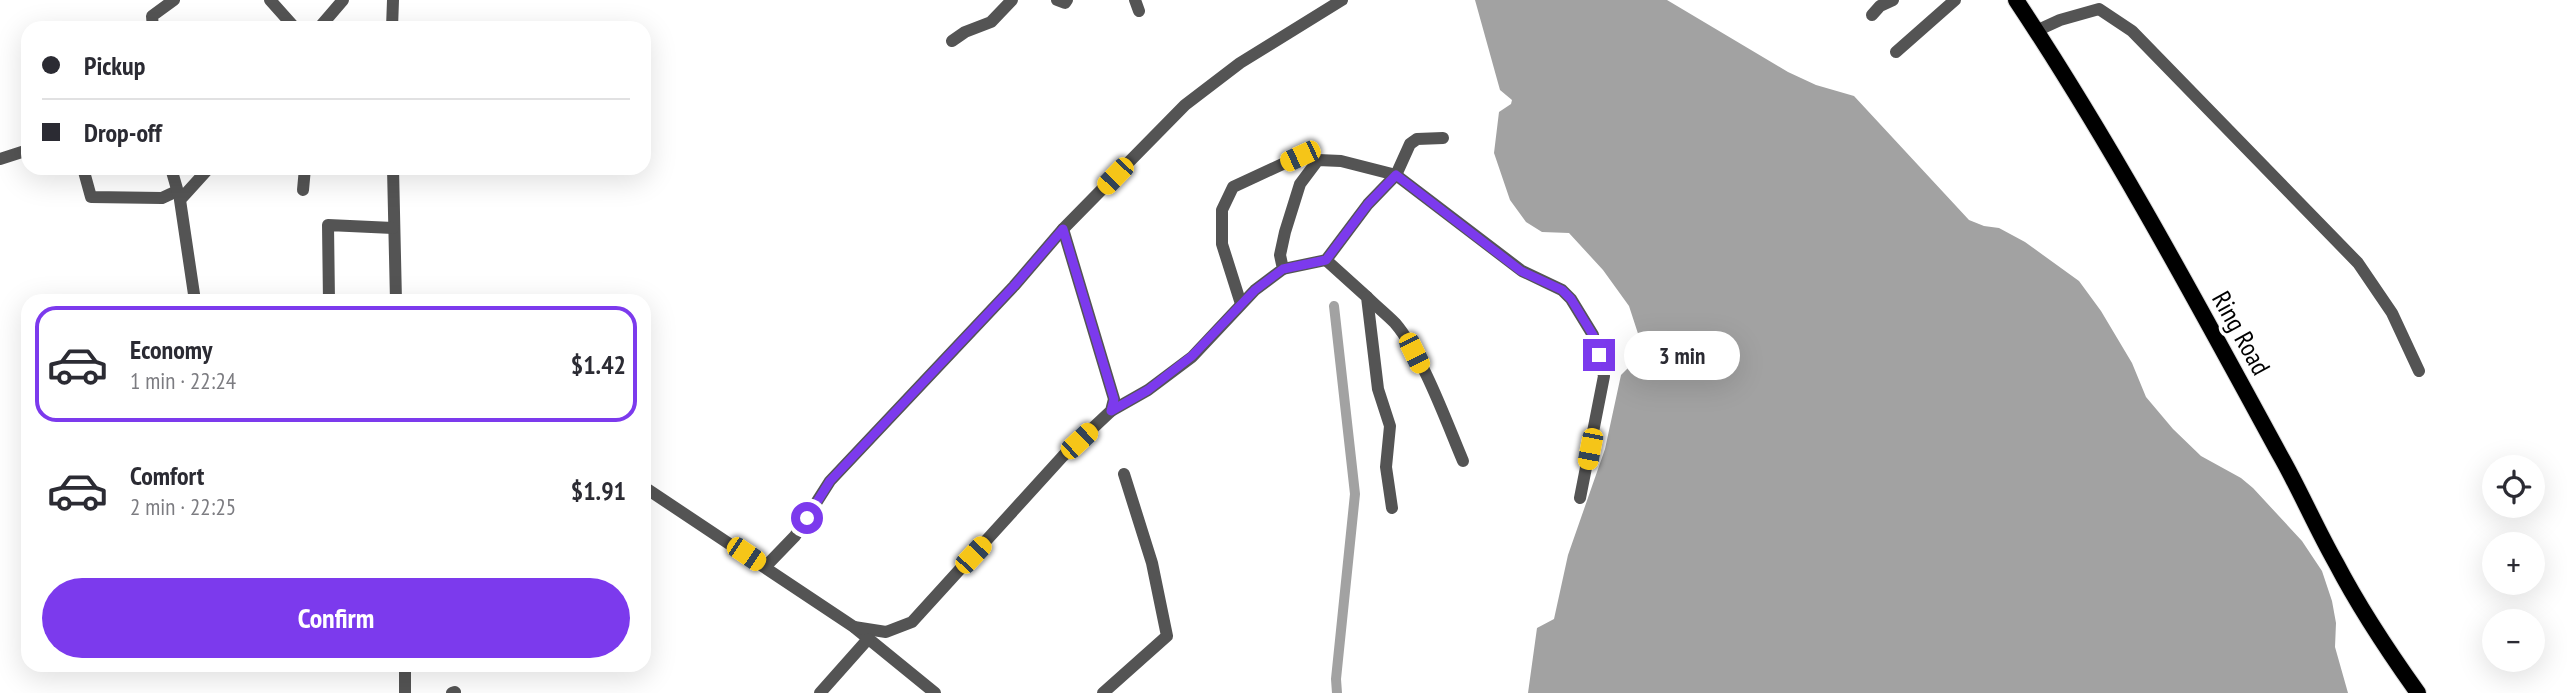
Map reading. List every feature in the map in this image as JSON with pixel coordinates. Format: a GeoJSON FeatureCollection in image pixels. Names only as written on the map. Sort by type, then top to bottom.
{"type":"FeatureCollection","features":[{"type":"Feature","properties":{"kind":"main road","name":"Ring Road"},"geometry":{"type":"LineString","coordinates":[[2016,0],[2118,165],[2225,355],[2372,627],[2418,693]]}},
{"type":"Feature","properties":{"kind":"street"},"geometry":{"type":"LineString","coordinates":[[152,21],[152,16],[174,0]]}},
{"type":"Feature","properties":{"kind":"street"},"geometry":{"type":"LineString","coordinates":[[270,0],[289,21]]}},
{"type":"Feature","properties":{"kind":"street"},"geometry":{"type":"LineString","coordinates":[[325,21],[343,0]]}},
{"type":"Feature","properties":{"kind":"street"},"geometry":{"type":"LineString","coordinates":[[392,21],[393,0]]}},
{"type":"Feature","properties":{"kind":"street"},"geometry":{"type":"LineString","coordinates":[[952,41],[965,32],[991,22],[1012,0]]}},
{"type":"Feature","properties":{"kind":"street"},"geometry":{"type":"LineString","coordinates":[[1057,0],[1065,3],[1067,0]]}},
{"type":"Feature","properties":{"kind":"street"},"geometry":{"type":"LineString","coordinates":[[765,567],[795,536],[830,481],[1014,286],[1063,229],[1185,105],[1240,63],[1342,0]]}},
{"type":"Feature","properties":{"kind":"street"},"geometry":{"type":"LineString","coordinates":[[1872,15],[1880,6],[1893,0]]}},
{"type":"Feature","properties":{"kind":"street"},"geometry":{"type":"LineString","coordinates":[[1896,52],[1955,0]]}},
{"type":"Feature","properties":{"kind":"street"},"geometry":{"type":"LineString","coordinates":[[2036,31],[2060,20],[2099,9],[2132,31],[2321,222],[2358,263],[2392,313],[2419,371]]}},
{"type":"Feature","properties":{"kind":"street"},"geometry":{"type":"LineString","coordinates":[[854,627],[886,632],[912,622],[1063,456],[1111,411],[1148,390],[1192,356],[1255,290],[1283,269],[1326,260],[1368,204],[1396,175],[1410,144],[1418,139],[1443,138]]}},
{"type":"Feature","properties":{"kind":"street"},"geometry":{"type":"LineString","coordinates":[[0,159],[21,152]]}},
{"type":"Feature","properties":{"kind":"street"},"geometry":{"type":"LineString","coordinates":[[1241,304],[1222,244],[1222,210],[1233,187],[1300,156],[1341,161],[1396,175],[1521,271],[1562,290],[1571,299],[1593,335],[1604,376],[1580,498]]}},
{"type":"Feature","properties":{"kind":"street"},"geometry":{"type":"LineString","coordinates":[[1283,269],[1280,255],[1300,184],[1318,160]]}},
{"type":"Feature","properties":{"kind":"street"},"geometry":{"type":"LineString","coordinates":[[85,175],[91,197],[103,195],[162,198],[179,195],[201,175]]}},
{"type":"Feature","properties":{"kind":"street"},"geometry":{"type":"LineString","coordinates":[[173,175],[179,195],[194,294]]}},
{"type":"Feature","properties":{"kind":"street"},"geometry":{"type":"LineString","coordinates":[[303,190],[304,175]]}},
{"type":"Feature","properties":{"kind":"street"},"geometry":{"type":"LineString","coordinates":[[393,175],[396,294]]}},
{"type":"Feature","properties":{"kind":"street"},"geometry":{"type":"LineString","coordinates":[[329,294],[328,225],[393,228]]}},
{"type":"Feature","properties":{"kind":"street"},"geometry":{"type":"LineString","coordinates":[[1063,229],[1114,399],[1111,411]]}},
{"type":"Feature","properties":{"kind":"street"},"geometry":{"type":"LineString","coordinates":[[1326,260],[1396,325],[1414,353],[1463,461]]}},
{"type":"Feature","properties":{"kind":"street"},"geometry":{"type":"LineString","coordinates":[[1367,297],[1378,389],[1390,426],[1386,467],[1392,508]]}},
{"type":"Feature","properties":{"kind":"street"},"geometry":{"type":"LineString","coordinates":[[1103,693],[1167,636],[1152,562],[1124,474]]}},
{"type":"Feature","properties":{"kind":"street"},"geometry":{"type":"LineString","coordinates":[[651,492],[854,627],[935,693]]}},
{"type":"Feature","properties":{"kind":"street"},"geometry":{"type":"LineString","coordinates":[[820,693],[868,639]]}},
{"type":"Feature","properties":{"kind":"street"},"geometry":{"type":"LineString","coordinates":[[405,672],[405,693]]}},
{"type":"Feature","properties":{"kind":"shaded area"},"geometry":{"type":"Polygon","coordinates":[[[1475,0],[1667,0],[1788,72],[1816,85],[1854,96],[1969,220],[1999,228],[2025,242],[2079,281],[2101,311],[2132,363],[2146,397],[2173,429],[2201,456],[2241,478],[2253,488],[2302,541],[2322,571],[2332,601],[2336,623],[2335,647],[2348,693],[1528,693],[1537,628],[1554,619],[1568,555],[1605,449],[1621,375],[1644,352],[1629,306],[1603,270],[1569,233],[1542,232],[1526,222],[1510,200],[1494,153],[1499,112],[1511,104],[1512,100],[1500,90],[1475,0]]]}},
{"type":"Feature","properties":{"kind":"waterway"},"geometry":{"type":"LineString","coordinates":[[1334,306],[1355,494],[1336,679],[1337,693]]}},
{"type":"Feature","properties":{"kind":"route"},"geometry":{"type":"LineString","coordinates":[[807,518],[830,481],[1014,286],[1063,229],[1114,399],[1111,411],[1148,390],[1192,356],[1255,290],[1283,269],[1326,260],[1368,204],[1396,175],[1521,271],[1562,290],[1571,299],[1593,335],[1599,355]]}}]}
